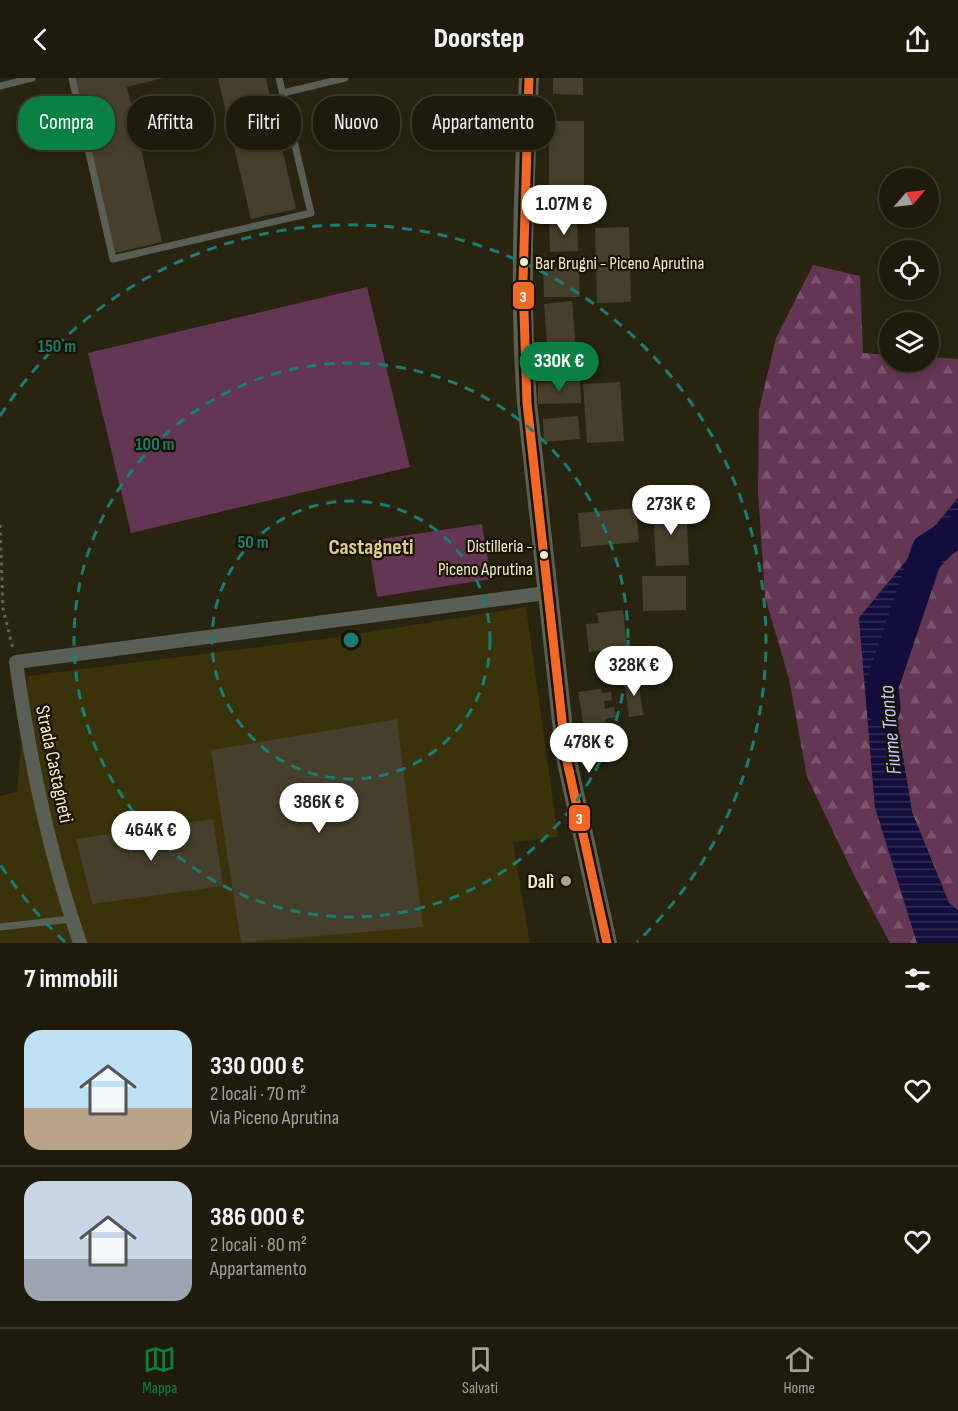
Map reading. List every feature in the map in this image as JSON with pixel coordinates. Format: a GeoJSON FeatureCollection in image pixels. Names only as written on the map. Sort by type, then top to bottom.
{"type":"FeatureCollection","features":[{"type":"Feature","properties":{"kind":"main road"},"geometry":{"type":"LineString","coordinates":[[530,78],[522,224],[524,356],[546,592],[566,757],[607,943]]}},
{"type":"Feature","properties":{"kind":"street"},"geometry":{"type":"LineString","coordinates":[[16,662],[546,592]]}},
{"type":"Feature","properties":{"kind":"street","name":"Strada Castagneti"},"geometry":{"type":"LineString","coordinates":[[16,662],[23,717],[72,919],[80,943]]}},
{"type":"Feature","properties":{"kind":"lane"},"geometry":{"type":"LineString","coordinates":[[0,86],[32,78]]}},
{"type":"Feature","properties":{"kind":"lane"},"geometry":{"type":"LineString","coordinates":[[72,78],[113,259],[311,213],[279,78]]}},
{"type":"Feature","properties":{"kind":"lane"},"geometry":{"type":"LineString","coordinates":[[283,93],[345,78]]}},
{"type":"Feature","properties":{"kind":"lane"},"geometry":{"type":"LineString","coordinates":[[0,927],[72,919]]}},
{"type":"Feature","properties":{"kind":"path"},"geometry":{"type":"LineString","coordinates":[[0,525],[3,608],[16,662]]}},
{"type":"Feature","properties":{"kind":"shaded area"},"geometry":{"type":"Polygon","coordinates":[[[526,607],[558,837],[513,842],[530,943],[0,943],[0,796],[17,792],[28,676],[338,637],[526,607]]]}},
{"type":"Feature","properties":{"kind":"green space"},"geometry":{"type":"Polygon","coordinates":[[[813,265],[860,276],[863,353],[879,354],[879,372],[939,372],[939,358],[958,359],[958,498],[859,618],[875,807],[917,943],[890,943],[807,777],[789,679],[765,597],[758,491],[759,410],[776,338],[813,265]]]}},
{"type":"Feature","properties":{"kind":"green space"},"geometry":{"type":"Polygon","coordinates":[[[367,287],[410,467],[131,533],[88,353],[367,287]]]}},
{"type":"Feature","properties":{"kind":"green space"},"geometry":{"type":"Polygon","coordinates":[[[482,524],[491,579],[377,597],[368,541],[482,524]]]}},
{"type":"Feature","properties":{"kind":"green space"},"geometry":{"type":"Polygon","coordinates":[[[958,548],[958,910],[949,903],[912,812],[888,667],[912,596],[958,548]]]}},
{"type":"Feature","properties":{"kind":"water"},"geometry":{"type":"Polygon","coordinates":[[[958,498],[958,548],[912,596],[888,667],[912,812],[949,903],[958,910],[958,943],[917,943],[875,807],[859,618],[958,498]]]}},
{"type":"Feature","properties":{"kind":"building"},"geometry":{"type":"Polygon","coordinates":[[[75,78],[163,78],[127,87],[129,96],[127,96],[127,150],[141,150],[162,242],[115,253],[91,150],[115,150],[115,96],[79,96],[75,78]]]}},
{"type":"Feature","properties":{"kind":"building"},"geometry":{"type":"Polygon","coordinates":[[[218,78],[266,78],[270,96],[226,96],[226,112],[218,78]]]}},
{"type":"Feature","properties":{"kind":"building"},"geometry":{"type":"Polygon","coordinates":[[[553,78],[583,78],[583,95],[553,94],[553,78]]]}},
{"type":"Feature","properties":{"kind":"building"},"geometry":{"type":"Polygon","coordinates":[[[555,121],[584,121],[584,209],[549,209],[549,150],[555,150],[555,121]]]}},
{"type":"Feature","properties":{"kind":"building"},"geometry":{"type":"Polygon","coordinates":[[[235,150],[282,150],[296,209],[251,219],[235,150]]]}},
{"type":"Feature","properties":{"kind":"building"},"geometry":{"type":"Polygon","coordinates":[[[577,219],[578,251],[550,252],[549,220],[577,219]]]}},
{"type":"Feature","properties":{"kind":"building"},"geometry":{"type":"Polygon","coordinates":[[[629,227],[631,302],[597,303],[595,228],[629,227]]]}},
{"type":"Feature","properties":{"kind":"building"},"geometry":{"type":"Polygon","coordinates":[[[579,267],[580,297],[544,297],[543,268],[579,267]]]}},
{"type":"Feature","properties":{"kind":"building"},"geometry":{"type":"Polygon","coordinates":[[[572,301],[576,352],[548,354],[544,304],[572,301]]]}},
{"type":"Feature","properties":{"kind":"building"},"geometry":{"type":"Polygon","coordinates":[[[580,381],[581,403],[538,404],[538,383],[580,381]]]}},
{"type":"Feature","properties":{"kind":"building"},"geometry":{"type":"Polygon","coordinates":[[[620,382],[624,441],[587,443],[583,384],[620,382]]]}},
{"type":"Feature","properties":{"kind":"building"},"geometry":{"type":"Polygon","coordinates":[[[578,416],[580,439],[544,442],[543,419],[578,416]]]}},
{"type":"Feature","properties":{"kind":"building"},"geometry":{"type":"Polygon","coordinates":[[[686,506],[689,565],[656,566],[653,507],[686,506]]]}},
{"type":"Feature","properties":{"kind":"building"},"geometry":{"type":"Polygon","coordinates":[[[636,508],[639,542],[581,547],[578,513],[636,508]]]}},
{"type":"Feature","properties":{"kind":"building"},"geometry":{"type":"Polygon","coordinates":[[[642,576],[686,576],[686,610],[643,611],[642,576]]]}},
{"type":"Feature","properties":{"kind":"building"},"geometry":{"type":"Polygon","coordinates":[[[623,610],[627,648],[589,652],[586,624],[599,623],[597,613],[623,610]]]}},
{"type":"Feature","properties":{"kind":"building"},"geometry":{"type":"Polygon","coordinates":[[[638,677],[643,715],[629,717],[624,679],[638,677]]]}},
{"type":"Feature","properties":{"kind":"building"},"geometry":{"type":"Polygon","coordinates":[[[601,689],[602,693],[611,692],[612,700],[604,701],[605,709],[614,707],[616,717],[605,719],[606,723],[584,726],[578,692],[601,689]]]}},
{"type":"Feature","properties":{"kind":"building"},"geometry":{"type":"Polygon","coordinates":[[[397,719],[423,927],[241,943],[211,750],[397,719]]]}},
{"type":"Feature","properties":{"kind":"building"},"geometry":{"type":"Polygon","coordinates":[[[213,819],[223,886],[92,904],[76,839],[213,819]]]}},
{"type":"Feature","properties":{"kind":"waterway","name":"Fiume Tronto"},"geometry":{"type":"LineString","coordinates":[[884,709],[882,686],[928,550],[958,531]]}},
{"type":"Feature","properties":{"kind":"transit line","name":"3"},"geometry":{"type":"LineString","coordinates":[[529,78],[523,281],[527,403],[566,757],[607,943]]}},
{"type":"Feature","properties":{"kind":"place","name":"Bar Brugni - Piceno Aprutina"},"geometry":{"type":"Point","coordinates":[524,262]}},
{"type":"Feature","properties":{"kind":"place","name":"Distilleria - Piceno Aprutina"},"geometry":{"type":"Point","coordinates":[544,555]}},
{"type":"Feature","properties":{"kind":"place","name":"Dalì"},"geometry":{"type":"Point","coordinates":[566,881]}},
{"type":"Feature","properties":{"kind":"district","name":"Castagneti"},"geometry":{"type":"Point","coordinates":[371,546]}}]}
